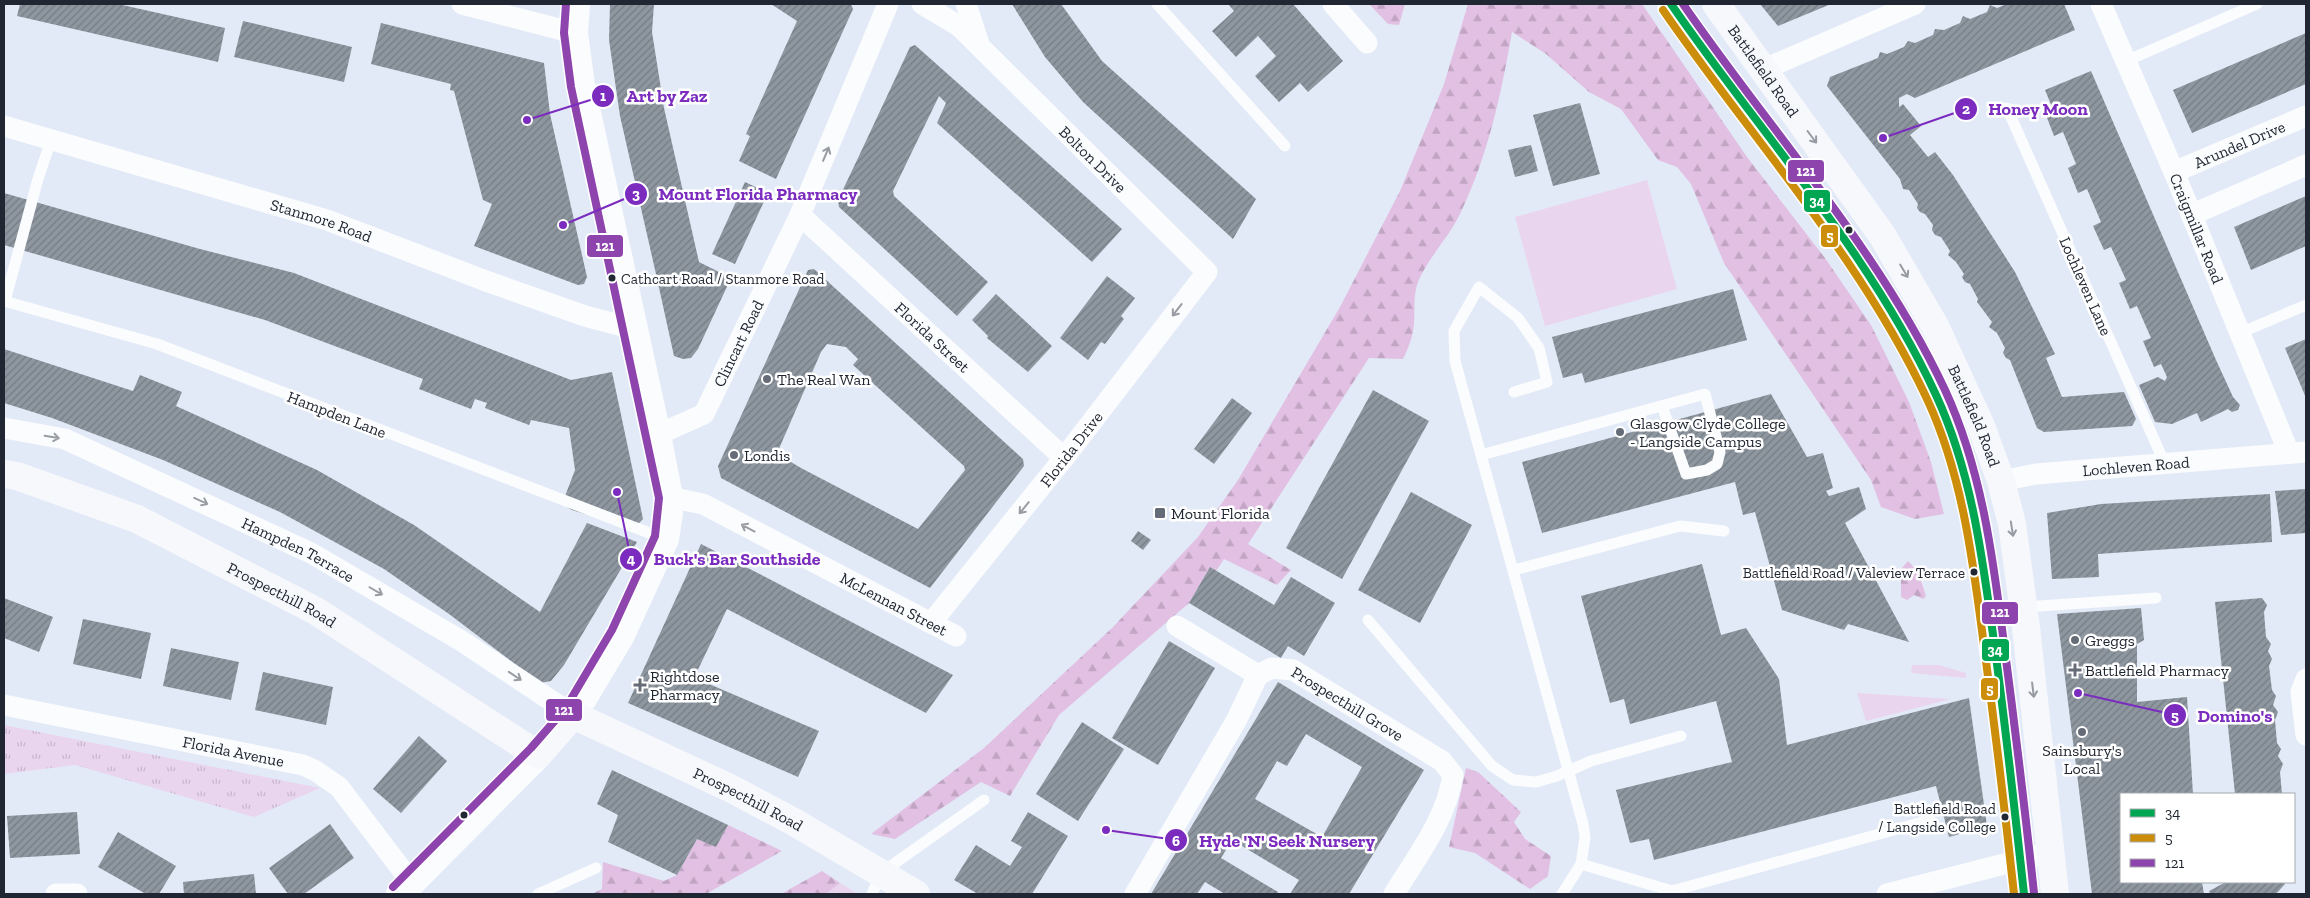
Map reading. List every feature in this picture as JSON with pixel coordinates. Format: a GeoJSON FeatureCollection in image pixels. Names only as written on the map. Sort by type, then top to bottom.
{"type":"FeatureCollection","features":[{"type":"Feature","properties":{"kind":"main road","name":"Battlefield Road"},"geometry":{"type":"LineString","coordinates":[[1670,4],[1841,236],[1908,341],[1937,397],[1951,433],[1968,493],[1987,588],[2024,894]]}},
{"type":"Feature","properties":{"kind":"main road","name":"Battlefield Road"},"geometry":{"type":"LineString","coordinates":[[1716,4],[1882,235],[1913,286],[1955,368],[2001,481],[2012,524],[2023,607],[2055,894]]}},
{"type":"Feature","properties":{"kind":"main road"},"geometry":{"type":"LineString","coordinates":[[1734,92],[1762,70]]}},
{"type":"Feature","properties":{"kind":"main road","name":"Prospecthill Road"},"geometry":{"type":"LineString","coordinates":[[4,474],[17,476],[137,519],[316,611],[538,755]]}},
{"type":"Feature","properties":{"kind":"main road","name":"Lochleven Road"},"geometry":{"type":"LineString","coordinates":[[1968,493],[2001,481]]}},
{"type":"Feature","properties":{"kind":"main road"},"geometry":{"type":"LineString","coordinates":[[538,755],[573,715]]}},
{"type":"Feature","properties":{"kind":"main road","name":"Prospecthill Road"},"geometry":{"type":"LineString","coordinates":[[573,715],[730,788],[794,822],[858,858],[876,884],[916,894]]}},
{"type":"Feature","properties":{"kind":"street"},"geometry":{"type":"LineString","coordinates":[[462,4],[574,33]]}},
{"type":"Feature","properties":{"kind":"street"},"geometry":{"type":"LineString","coordinates":[[573,715],[621,635],[665,540],[669,497],[580,86],[574,33],[576,4]]}},
{"type":"Feature","properties":{"kind":"street","name":"Clincart Road"},"geometry":{"type":"LineString","coordinates":[[657,435],[704,414],[800,215],[888,4]]}},
{"type":"Feature","properties":{"kind":"street","name":"Bolton Drive"},"geometry":{"type":"LineString","coordinates":[[922,4],[959,26],[1207,272]]}},
{"type":"Feature","properties":{"kind":"street","name":"Bolton Drive"},"geometry":{"type":"LineString","coordinates":[[966,4],[980,47]]}},
{"type":"Feature","properties":{"kind":"street"},"geometry":{"type":"LineString","coordinates":[[1333,4],[1367,43]]}},
{"type":"Feature","properties":{"kind":"street"},"geometry":{"type":"LineString","coordinates":[[1762,70],[1915,4]]}},
{"type":"Feature","properties":{"kind":"street","name":"Craigmillar Road"},"geometry":{"type":"LineString","coordinates":[[2101,4],[2174,172],[2240,333],[2298,452]]}},
{"type":"Feature","properties":{"kind":"street","name":"Arundel Drive"},"geometry":{"type":"LineString","coordinates":[[2174,172],[2306,116]]}},
{"type":"Feature","properties":{"kind":"street","name":"Stanmore Road"},"geometry":{"type":"LineString","coordinates":[[4,126],[327,220],[486,281],[585,316],[634,329]]}},
{"type":"Feature","properties":{"kind":"street"},"geometry":{"type":"LineString","coordinates":[[2191,215],[2306,165]]}},
{"type":"Feature","properties":{"kind":"street","name":"Florida Street"},"geometry":{"type":"LineString","coordinates":[[800,215],[1064,458]]}},
{"type":"Feature","properties":{"kind":"street","name":"Florida Drive"},"geometry":{"type":"LineString","coordinates":[[931,623],[1064,458],[1207,272]]}},
{"type":"Feature","properties":{"kind":"street","name":"Hampden Terrace"},"geometry":{"type":"LineString","coordinates":[[4,428],[65,439],[311,553],[460,640],[573,715]]}},
{"type":"Feature","properties":{"kind":"street","name":"Lochleven Road"},"geometry":{"type":"LineString","coordinates":[[2001,481],[2036,474],[2298,452]]}},
{"type":"Feature","properties":{"kind":"street","name":"McLennan Street"},"geometry":{"type":"LineString","coordinates":[[669,497],[703,504],[956,636]]}},
{"type":"Feature","properties":{"kind":"street"},"geometry":{"type":"LineString","coordinates":[[1136,894],[1236,720],[1258,676],[1177,626]]}},
{"type":"Feature","properties":{"kind":"street","name":"Prospecthill Grove"},"geometry":{"type":"LineString","coordinates":[[1258,676],[1272,668],[1293,670],[1442,762],[1453,775],[1441,819],[1394,894]]}},
{"type":"Feature","properties":{"kind":"street"},"geometry":{"type":"LineString","coordinates":[[2306,679],[2301,692],[2306,735]]}},
{"type":"Feature","properties":{"kind":"street","name":"Florida Avenue"},"geometry":{"type":"LineString","coordinates":[[4,705],[303,765],[316,770],[339,787],[406,889]]}},
{"type":"Feature","properties":{"kind":"street"},"geometry":{"type":"LineString","coordinates":[[406,889],[538,755]]}},
{"type":"Feature","properties":{"kind":"street"},"geometry":{"type":"LineString","coordinates":[[1887,894],[2021,858],[2051,852]]}},
{"type":"Feature","properties":{"kind":"street"},"geometry":{"type":"LineString","coordinates":[[56,894],[77,894]]}},
{"type":"Feature","properties":{"kind":"lane"},"geometry":{"type":"LineString","coordinates":[[1157,4],[1285,146]]}},
{"type":"Feature","properties":{"kind":"lane"},"geometry":{"type":"LineString","coordinates":[[2126,60],[2257,4]]}},
{"type":"Feature","properties":{"kind":"lane","name":"Lochleven Lane"},"geometry":{"type":"LineString","coordinates":[[2007,108],[2165,464]]}},
{"type":"Feature","properties":{"kind":"lane","name":"Hampden Lane"},"geometry":{"type":"LineString","coordinates":[[51,140],[38,179],[4,301],[157,344],[665,540]]}},
{"type":"Feature","properties":{"kind":"lane"},"geometry":{"type":"LineString","coordinates":[[1514,392],[1547,382],[1539,348],[1518,318],[1479,288],[1454,331],[1455,361],[1583,824],[1585,837],[1581,864],[1562,894]]}},
{"type":"Feature","properties":{"kind":"lane"},"geometry":{"type":"LineString","coordinates":[[2240,333],[2306,305]]}},
{"type":"Feature","properties":{"kind":"lane"},"geometry":{"type":"LineString","coordinates":[[1481,455],[1705,394],[1720,452],[1718,464],[1707,470],[1686,474],[1662,406]]}},
{"type":"Feature","properties":{"kind":"lane"},"geometry":{"type":"LineString","coordinates":[[1514,570],[1680,526],[1724,531]]}},
{"type":"Feature","properties":{"kind":"lane"},"geometry":{"type":"LineString","coordinates":[[2023,607],[2156,598]]}},
{"type":"Feature","properties":{"kind":"lane"},"geometry":{"type":"LineString","coordinates":[[1368,620],[1492,766],[1508,778],[1526,782],[1547,780],[1591,761],[1681,736]]}},
{"type":"Feature","properties":{"kind":"lane"},"geometry":{"type":"LineString","coordinates":[[876,884],[984,800]]}},
{"type":"Feature","properties":{"kind":"lane"},"geometry":{"type":"LineString","coordinates":[[1581,864],[1672,890],[1930,820]]}},
{"type":"Feature","properties":{"kind":"lane"},"geometry":{"type":"LineString","coordinates":[[538,894],[596,868]]}},
{"type":"Feature","properties":{"kind":"green space"},"geometry":{"type":"Polygon","coordinates":[[[1369,4],[1405,4],[1399,25],[1388,24],[1369,4]]]}},
{"type":"Feature","properties":{"kind":"green space"},"geometry":{"type":"Polygon","coordinates":[[[1468,4],[1642,4],[1747,157],[1825,258],[1871,325],[1909,402],[1931,462],[1944,514],[1915,519],[1881,507],[1871,480],[1724,263],[1691,184],[1677,167],[1658,160],[1621,109],[1589,92],[1546,54],[1512,32],[1498,102],[1486,148],[1460,214],[1427,264],[1416,287],[1413,332],[1403,359],[1369,358],[1248,544],[1291,570],[1277,585],[1224,559],[1216,571],[1210,567],[1189,603],[1059,715],[1010,796],[981,782],[895,839],[871,834],[984,748],[1112,628],[1198,537],[1238,480],[1340,307],[1400,191],[1444,84],[1468,4]]]}},
{"type":"Feature","properties":{"kind":"green space"},"geometry":{"type":"Polygon","coordinates":[[[1647,180],[1677,289],[1545,326],[1515,217],[1647,180]]]}},
{"type":"Feature","properties":{"kind":"green space"},"geometry":{"type":"Polygon","coordinates":[[[1908,561],[1921,582],[1926,596],[1923,599],[1914,595],[1907,600],[1901,597],[1901,569],[1908,561]]]}},
{"type":"Feature","properties":{"kind":"green space"},"geometry":{"type":"Polygon","coordinates":[[[1912,665],[1939,665],[1966,673],[1966,678],[1911,673],[1912,665]]]}},
{"type":"Feature","properties":{"kind":"green space"},"geometry":{"type":"Polygon","coordinates":[[[1857,693],[1951,699],[1866,721],[1857,693]]]}},
{"type":"Feature","properties":{"kind":"green space"},"geometry":{"type":"Polygon","coordinates":[[[4,725],[320,788],[254,817],[75,765],[4,774],[4,725]]]}},
{"type":"Feature","properties":{"kind":"green space"},"geometry":{"type":"Polygon","coordinates":[[[1466,768],[1478,772],[1521,812],[1514,822],[1525,839],[1551,856],[1548,876],[1530,889],[1475,853],[1449,847],[1466,768]]]}},
{"type":"Feature","properties":{"kind":"green space"},"geometry":{"type":"Polygon","coordinates":[[[728,825],[782,851],[706,894],[591,894],[602,889],[603,862],[664,881],[677,875],[697,839],[716,846],[728,825]]]}},
{"type":"Feature","properties":{"kind":"green space"},"geometry":{"type":"Polygon","coordinates":[[[822,871],[840,883],[826,894],[781,894],[822,871]]]}},
{"type":"Feature","properties":{"kind":"green space"},"geometry":{"type":"Polygon","coordinates":[[[840,883],[858,894],[826,894],[840,883]]]}},
{"type":"Feature","properties":{"kind":"building"},"geometry":{"type":"Polygon","coordinates":[[[20,4],[118,4],[225,28],[218,62],[17,16],[20,4]]]}},
{"type":"Feature","properties":{"kind":"building"},"geometry":{"type":"Polygon","coordinates":[[[610,4],[654,4],[652,32],[664,108],[699,262],[731,278],[698,349],[691,358],[683,359],[674,356],[620,116],[609,40],[610,4]]]}},
{"type":"Feature","properties":{"kind":"building"},"geometry":{"type":"Polygon","coordinates":[[[771,4],[851,4],[853,9],[776,179],[739,161],[750,136],[746,134],[797,21],[771,4]]]}},
{"type":"Feature","properties":{"kind":"building"},"geometry":{"type":"Polygon","coordinates":[[[1012,4],[1061,4],[1102,61],[1256,199],[1233,239],[1083,102],[1045,57],[1012,4]]]}},
{"type":"Feature","properties":{"kind":"building"},"geometry":{"type":"Polygon","coordinates":[[[1228,4],[1293,4],[1343,61],[1308,92],[1300,83],[1279,102],[1255,76],[1276,56],[1258,36],[1236,57],[1212,31],[1234,11],[1228,4]]]}},
{"type":"Feature","properties":{"kind":"building"},"geometry":{"type":"Polygon","coordinates":[[[1760,4],[1831,4],[1778,26],[1760,4]]]}},
{"type":"Feature","properties":{"kind":"building"},"geometry":{"type":"Polygon","coordinates":[[[2007,4],[2064,4],[2075,30],[1915,98],[1907,94],[1899,98],[1899,107],[1903,104],[1921,126],[1910,135],[1928,157],[1935,152],[1953,175],[2015,272],[2055,354],[2046,358],[2062,397],[2124,392],[2136,419],[2132,426],[2044,432],[2037,428],[2010,360],[2003,353],[2005,348],[1997,333],[1989,327],[1992,322],[1977,302],[1978,299],[1970,284],[1965,282],[1962,277],[1964,274],[1956,262],[1948,255],[1950,251],[1941,237],[1935,235],[1932,230],[1933,225],[1925,214],[1917,208],[1918,204],[1909,190],[1903,189],[1900,179],[1827,86],[1830,77],[1878,58],[1880,52],[1887,54],[1904,47],[1908,41],[1915,43],[1933,35],[1935,29],[1944,30],[1960,23],[1963,16],[1970,19],[1987,12],[1990,5],[1997,8],[2007,4]]]}},
{"type":"Feature","properties":{"kind":"building"},"geometry":{"type":"Polygon","coordinates":[[[243,21],[352,47],[344,82],[234,57],[243,21]]]}},
{"type":"Feature","properties":{"kind":"building"},"geometry":{"type":"Polygon","coordinates":[[[381,23],[544,63],[550,114],[587,277],[584,284],[578,285],[474,246],[492,204],[483,200],[454,91],[450,90],[451,84],[371,64],[381,23]]]}},
{"type":"Feature","properties":{"kind":"building"},"geometry":{"type":"Polygon","coordinates":[[[2306,33],[2306,84],[2192,133],[2173,90],[2306,33]]]}},
{"type":"Feature","properties":{"kind":"building"},"geometry":{"type":"Polygon","coordinates":[[[915,45],[1122,229],[1092,262],[937,123],[946,103],[939,96],[893,191],[894,196],[988,282],[957,316],[839,207],[838,200],[910,47],[915,45]]]}},
{"type":"Feature","properties":{"kind":"building"},"geometry":{"type":"Polygon","coordinates":[[[2091,71],[2216,360],[2233,397],[2240,405],[2238,410],[2232,412],[2228,409],[2201,422],[2197,413],[2172,424],[2155,422],[2139,385],[2158,377],[2165,381],[2167,377],[2161,364],[2154,367],[2143,341],[2151,338],[2137,306],[2130,309],[2119,283],[2126,280],[2111,247],[2104,250],[2093,226],[2101,222],[2087,189],[2078,193],[2068,168],[2076,164],[2063,132],[2054,136],[2044,110],[2052,107],[2045,90],[2091,71]]]}},
{"type":"Feature","properties":{"kind":"building"},"geometry":{"type":"Polygon","coordinates":[[[1580,103],[1600,174],[1553,186],[1533,115],[1580,103]]]}},
{"type":"Feature","properties":{"kind":"building"},"geometry":{"type":"Polygon","coordinates":[[[1531,145],[1538,171],[1515,177],[1508,150],[1531,145]]]}},
{"type":"Feature","properties":{"kind":"building"},"geometry":{"type":"Polygon","coordinates":[[[745,182],[768,193],[735,264],[712,254],[745,182]]]}},
{"type":"Feature","properties":{"kind":"building"},"geometry":{"type":"Polygon","coordinates":[[[4,193],[200,249],[294,273],[571,380],[612,372],[643,519],[633,529],[572,510],[562,504],[575,470],[569,428],[531,420],[529,425],[485,408],[487,403],[475,399],[471,409],[419,389],[423,379],[265,320],[4,245],[4,193]]]}},
{"type":"Feature","properties":{"kind":"building"},"geometry":{"type":"Polygon","coordinates":[[[2306,196],[2306,246],[2251,270],[2234,227],[2306,196]]]}},
{"type":"Feature","properties":{"kind":"building"},"geometry":{"type":"Polygon","coordinates":[[[814,269],[1023,459],[1024,466],[930,588],[721,478],[718,466],[808,270],[814,269]],[[827,344],[821,352],[778,451],[781,456],[801,468],[918,529],[965,470],[964,466],[853,365],[858,359],[846,347],[827,344]]]}},
{"type":"Feature","properties":{"kind":"building"},"geometry":{"type":"Polygon","coordinates":[[[1107,276],[1135,298],[1121,316],[1124,319],[1105,344],[1101,342],[1088,360],[1060,338],[1107,276]]]}},
{"type":"Feature","properties":{"kind":"building"},"geometry":{"type":"Polygon","coordinates":[[[1733,289],[1747,340],[1585,383],[1582,373],[1563,378],[1552,337],[1733,289]]]}},
{"type":"Feature","properties":{"kind":"building"},"geometry":{"type":"Polygon","coordinates":[[[996,294],[1052,346],[1028,372],[987,338],[988,336],[972,320],[996,294]]]}},
{"type":"Feature","properties":{"kind":"building"},"geometry":{"type":"Polygon","coordinates":[[[2306,339],[2306,398],[2285,348],[2306,339]]]}},
{"type":"Feature","properties":{"kind":"building"},"geometry":{"type":"Polygon","coordinates":[[[4,349],[133,391],[140,375],[182,392],[176,406],[317,470],[414,525],[540,612],[587,523],[637,542],[564,665],[551,681],[540,683],[449,614],[384,569],[280,512],[163,460],[52,418],[4,403],[4,349]]]}},
{"type":"Feature","properties":{"kind":"building"},"geometry":{"type":"Polygon","coordinates":[[[1373,390],[1429,421],[1342,579],[1286,548],[1373,390]]]}},
{"type":"Feature","properties":{"kind":"building"},"geometry":{"type":"Polygon","coordinates":[[[1771,394],[1807,457],[1823,453],[1833,488],[1826,491],[1829,496],[1859,487],[1866,509],[1845,523],[1909,642],[1848,624],[1844,630],[1782,610],[1755,512],[1743,515],[1735,482],[1542,533],[1522,462],[1771,394]]]}},
{"type":"Feature","properties":{"kind":"building"},"geometry":{"type":"Polygon","coordinates":[[[1232,398],[1252,413],[1214,464],[1194,449],[1232,398]]]}},
{"type":"Feature","properties":{"kind":"building"},"geometry":{"type":"Polygon","coordinates":[[[2306,489],[2306,533],[2281,535],[2275,491],[2306,489]]]}},
{"type":"Feature","properties":{"kind":"building"},"geometry":{"type":"Polygon","coordinates":[[[1411,492],[1472,525],[1420,623],[1358,590],[1411,492]]]}},
{"type":"Feature","properties":{"kind":"building"},"geometry":{"type":"Polygon","coordinates":[[[2270,494],[2272,542],[2098,554],[2099,577],[2052,579],[2047,513],[2101,504],[2270,494]]]}},
{"type":"Feature","properties":{"kind":"building"},"geometry":{"type":"Polygon","coordinates":[[[1138,531],[1151,540],[1143,550],[1131,541],[1138,531]]]}},
{"type":"Feature","properties":{"kind":"building"},"geometry":{"type":"Polygon","coordinates":[[[701,544],[953,675],[926,713],[727,609],[693,680],[702,681],[819,731],[798,777],[628,703],[701,544]]]}},
{"type":"Feature","properties":{"kind":"building"},"geometry":{"type":"Polygon","coordinates":[[[1702,564],[1721,635],[1746,628],[1779,679],[1787,745],[1969,698],[1987,826],[1949,837],[1936,786],[1654,860],[1649,839],[1630,843],[1616,790],[1732,762],[1716,701],[1630,724],[1624,699],[1610,703],[1581,596],[1702,564]]]}},
{"type":"Feature","properties":{"kind":"building"},"geometry":{"type":"Polygon","coordinates":[[[1210,567],[1274,605],[1291,577],[1335,603],[1304,656],[1288,646],[1281,658],[1189,603],[1210,567]]]}},
{"type":"Feature","properties":{"kind":"building"},"geometry":{"type":"Polygon","coordinates":[[[4,598],[53,617],[39,652],[4,638],[4,598]]]}},
{"type":"Feature","properties":{"kind":"building"},"geometry":{"type":"Polygon","coordinates":[[[2262,598],[2267,605],[2264,612],[2266,637],[2271,644],[2268,651],[2272,659],[2269,666],[2272,690],[2276,696],[2273,705],[2278,712],[2275,720],[2277,743],[2281,749],[2278,756],[2283,764],[2280,772],[2282,793],[2235,793],[2215,602],[2262,598]]]}},
{"type":"Feature","properties":{"kind":"building"},"geometry":{"type":"Polygon","coordinates":[[[2141,608],[2144,640],[2137,644],[2137,702],[2187,697],[2193,793],[2120,793],[2120,883],[2202,883],[2204,894],[2092,894],[2057,614],[2141,608]]]}},
{"type":"Feature","properties":{"kind":"building"},"geometry":{"type":"Polygon","coordinates":[[[83,619],[151,633],[141,679],[73,664],[83,619]]]}},
{"type":"Feature","properties":{"kind":"building"},"geometry":{"type":"Polygon","coordinates":[[[1169,641],[1215,668],[1158,765],[1112,738],[1169,641]]]}},
{"type":"Feature","properties":{"kind":"building"},"geometry":{"type":"Polygon","coordinates":[[[171,648],[239,662],[231,700],[163,686],[171,648]]]}},
{"type":"Feature","properties":{"kind":"building"},"geometry":{"type":"Polygon","coordinates":[[[263,672],[333,687],[326,725],[255,710],[263,672]]]}},
{"type":"Feature","properties":{"kind":"building"},"geometry":{"type":"Polygon","coordinates":[[[1278,682],[1424,770],[1349,894],[1290,894],[1299,880],[1232,840],[1221,858],[1278,892],[1277,894],[1225,894],[1205,882],[1197,894],[1151,894],[1278,682]],[[1306,734],[1287,766],[1277,761],[1255,799],[1322,837],[1362,767],[1306,734]]]}},
{"type":"Feature","properties":{"kind":"building"},"geometry":{"type":"Polygon","coordinates":[[[1082,722],[1124,749],[1078,821],[1036,794],[1082,722]]]}},
{"type":"Feature","properties":{"kind":"building"},"geometry":{"type":"Polygon","coordinates":[[[419,736],[447,761],[401,813],[373,789],[419,736]]]}},
{"type":"Feature","properties":{"kind":"building"},"geometry":{"type":"Polygon","coordinates":[[[612,770],[728,825],[716,847],[697,839],[677,875],[608,842],[618,815],[597,804],[612,770]]]}},
{"type":"Feature","properties":{"kind":"building"},"geometry":{"type":"Polygon","coordinates":[[[77,812],[80,854],[10,858],[7,816],[77,812]]]}},
{"type":"Feature","properties":{"kind":"building"},"geometry":{"type":"Polygon","coordinates":[[[1028,812],[1068,836],[1032,894],[978,894],[954,880],[976,845],[1010,866],[1022,847],[1011,841],[1028,812]]]}},
{"type":"Feature","properties":{"kind":"building"},"geometry":{"type":"Polygon","coordinates":[[[330,824],[354,858],[304,894],[288,894],[269,868],[330,824]]]}},
{"type":"Feature","properties":{"kind":"building"},"geometry":{"type":"Polygon","coordinates":[[[118,832],[176,866],[159,894],[146,894],[98,867],[118,832]]]}},
{"type":"Feature","properties":{"kind":"building"},"geometry":{"type":"Polygon","coordinates":[[[254,874],[256,894],[184,894],[183,882],[254,874]]]}},
{"type":"Feature","properties":{"kind":"building"},"geometry":{"type":"Polygon","coordinates":[[[2224,883],[2285,884],[2276,894],[2210,894],[2209,891],[2224,883]]]}},
{"type":"Feature","properties":{"kind":"transit line","name":"121"},"geometry":{"type":"LineString","coordinates":[[393,887],[531,748],[565,709],[612,630],[655,536],[659,498],[571,87],[564,33],[566,4]]}},
{"type":"Feature","properties":{"kind":"transit line","name":"34"},"geometry":{"type":"LineString","coordinates":[[1671,4],[1847,242],[1909,342],[1949,425],[1968,488],[1981,552],[2003,710],[2024,894]]}},
{"type":"Feature","properties":{"kind":"transit line","name":"121"},"geometry":{"type":"LineString","coordinates":[[1683,4],[1822,192],[1889,288],[1918,338],[1958,420],[1977,483],[1990,547],[2012,706],[2034,893]]}},
{"type":"Feature","properties":{"kind":"transit line","name":"5"},"geometry":{"type":"LineString","coordinates":[[1663,10],[1803,199],[1870,296],[1900,346],[1927,399],[1939,428],[1950,458],[1971,551],[2014,894]]}},
{"type":"Feature","properties":{"kind":"place","name":"Art by Zaz"},"geometry":{"type":"Point","coordinates":[527,120]}},
{"type":"Feature","properties":{"kind":"place","name":"Honey Moon"},"geometry":{"type":"Point","coordinates":[1883,138]}},
{"type":"Feature","properties":{"kind":"place","name":"Mount Florida Pharmacy"},"geometry":{"type":"Point","coordinates":[563,225]}},
{"type":"Feature","properties":{"kind":"place","name":"Cathcart Road / Stanmore Road"},"geometry":{"type":"Point","coordinates":[612,278]}},
{"type":"Feature","properties":{"kind":"place","name":"The Real Wan"},"geometry":{"type":"Point","coordinates":[767,379]}},
{"type":"Feature","properties":{"kind":"place","name":"Glasgow Clyde College - Langside Campus"},"geometry":{"type":"Point","coordinates":[1620,432]}},
{"type":"Feature","properties":{"kind":"place","name":"Londis"},"geometry":{"type":"Point","coordinates":[734,455]}},
{"type":"Feature","properties":{"kind":"place","name":"Buck's Bar Southside"},"geometry":{"type":"Point","coordinates":[617,492]}},
{"type":"Feature","properties":{"kind":"place","name":"Mount Florida"},"geometry":{"type":"Point","coordinates":[1160,513]}},
{"type":"Feature","properties":{"kind":"place","name":"Battlefield Road / Valeview Terrace"},"geometry":{"type":"Point","coordinates":[1974,572]}},
{"type":"Feature","properties":{"kind":"place","name":"Greggs"},"geometry":{"type":"Point","coordinates":[2075,640]}},
{"type":"Feature","properties":{"kind":"place","name":"Battlefield Pharmacy"},"geometry":{"type":"Point","coordinates":[2075,670]}},
{"type":"Feature","properties":{"kind":"place","name":"Rightdose Pharmacy"},"geometry":{"type":"Point","coordinates":[640,685]}},
{"type":"Feature","properties":{"kind":"place","name":"Domino's"},"geometry":{"type":"Point","coordinates":[2078,693]}},
{"type":"Feature","properties":{"kind":"place","name":"Sainsbury's Local"},"geometry":{"type":"Point","coordinates":[2082,732]}},
{"type":"Feature","properties":{"kind":"place","name":"Battlefield Road / Langside College"},"geometry":{"type":"Point","coordinates":[2005,817]}},
{"type":"Feature","properties":{"kind":"place","name":"Hyde 'N' Seek Nursery"},"geometry":{"type":"Point","coordinates":[1106,830]}}]}
